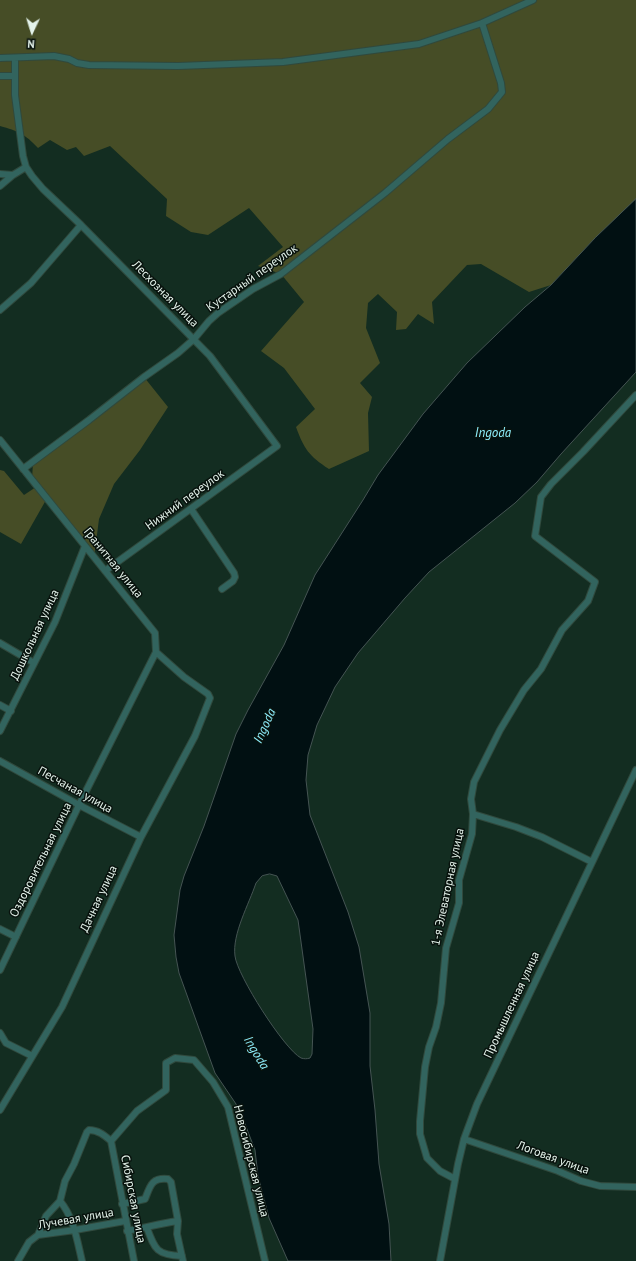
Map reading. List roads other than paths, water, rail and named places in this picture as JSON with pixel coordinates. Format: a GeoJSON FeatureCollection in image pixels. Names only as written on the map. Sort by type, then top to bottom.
{"type":"FeatureCollection","features":[{"type":"Feature","properties":{"kind":"street"},"geometry":{"type":"LineString","coordinates":[[0,58],[54,56],[89,65],[178,66],[283,62],[419,44],[482,23],[533,0]]}},
{"type":"Feature","properties":{"kind":"street","name":"Кустарный переулок"},"geometry":{"type":"LineString","coordinates":[[23,469],[178,353],[194,339],[218,313],[253,289],[281,274],[385,193],[448,139],[488,109],[502,92],[501,84],[482,23]]}},
{"type":"Feature","properties":{"kind":"street"},"geometry":{"type":"LineString","coordinates":[[0,186],[13,175],[26,167],[15,95],[15,58]]}},
{"type":"Feature","properties":{"kind":"street"},"geometry":{"type":"LineString","coordinates":[[0,76],[15,76]]}},
{"type":"Feature","properties":{"kind":"street","name":"Лесхозная улица"},"geometry":{"type":"LineString","coordinates":[[26,167],[43,189],[81,225],[210,356],[277,446]]}},
{"type":"Feature","properties":{"kind":"street"},"geometry":{"type":"LineString","coordinates":[[0,174],[13,175]]}},
{"type":"Feature","properties":{"kind":"street"},"geometry":{"type":"LineString","coordinates":[[0,310],[31,283],[81,225]]}},
{"type":"Feature","properties":{"kind":"street","name":"1-я Элеваторная улица"},"geometry":{"type":"LineString","coordinates":[[455,1179],[440,1171],[427,1158],[420,1134],[420,1121],[425,1067],[441,1003],[446,948],[459,903],[459,880],[472,834],[472,799],[474,782],[500,730],[524,690],[541,669],[562,630],[588,601],[596,582],[535,536],[542,497],[551,484],[636,395]]}},
{"type":"Feature","properties":{"kind":"street","name":"Гранитная улица"},"geometry":{"type":"LineString","coordinates":[[0,440],[155,633],[156,652]]}},
{"type":"Feature","properties":{"kind":"street","name":"Нижний переулок"},"geometry":{"type":"LineString","coordinates":[[105,572],[277,446]]}},
{"type":"Feature","properties":{"kind":"street"},"geometry":{"type":"LineString","coordinates":[[191,509],[234,573],[235,577],[222,589]]}},
{"type":"Feature","properties":{"kind":"street","name":"Дошкольная улица"},"geometry":{"type":"LineString","coordinates":[[0,731],[55,622],[85,546]]}},
{"type":"Feature","properties":{"kind":"street"},"geometry":{"type":"LineString","coordinates":[[0,643],[34,662]]}},
{"type":"Feature","properties":{"kind":"street","name":"Дачная улица"},"geometry":{"type":"LineString","coordinates":[[0,1110],[62,1006],[141,837],[195,736],[210,698],[208,694],[184,677],[156,652]]}},
{"type":"Feature","properties":{"kind":"street","name":"Оздоровительная улица"},"geometry":{"type":"LineString","coordinates":[[0,970],[79,805],[156,652]]}},
{"type":"Feature","properties":{"kind":"street"},"geometry":{"type":"LineString","coordinates":[[0,705],[11,711]]}},
{"type":"Feature","properties":{"kind":"street","name":"Песчаная улица"},"geometry":{"type":"LineString","coordinates":[[0,761],[79,805],[141,837]]}},
{"type":"Feature","properties":{"kind":"street","name":"Промышленная улица"},"geometry":{"type":"LineString","coordinates":[[440,1261],[464,1139],[483,1092],[636,770]]}},
{"type":"Feature","properties":{"kind":"street"},"geometry":{"type":"LineString","coordinates":[[473,814],[516,827],[542,837],[592,862]]}},
{"type":"Feature","properties":{"kind":"street"},"geometry":{"type":"LineString","coordinates":[[0,929],[16,937]]}},
{"type":"Feature","properties":{"kind":"street"},"geometry":{"type":"LineString","coordinates":[[0,1033],[6,1043],[32,1056]]}},
{"type":"Feature","properties":{"kind":"street","name":"Новосибирская улица"},"geometry":{"type":"LineString","coordinates":[[111,1141],[137,1112],[166,1090],[166,1063],[175,1058],[194,1060],[213,1082],[228,1107],[265,1261]]}},
{"type":"Feature","properties":{"kind":"street"},"geometry":{"type":"LineString","coordinates":[[38,1235],[46,1216],[60,1201],[65,1181],[74,1164],[87,1132],[92,1130],[99,1132],[111,1141]]}},
{"type":"Feature","properties":{"kind":"street","name":"Логовая улица"},"geometry":{"type":"LineString","coordinates":[[464,1139],[558,1171],[581,1182],[600,1186],[636,1187]]}},
{"type":"Feature","properties":{"kind":"street","name":"Сибирская улица"},"geometry":{"type":"LineString","coordinates":[[111,1141],[125,1221],[134,1261]]}},
{"type":"Feature","properties":{"kind":"street"},"geometry":{"type":"LineString","coordinates":[[122,1204],[145,1199],[150,1186],[162,1178],[168,1178],[171,1182],[178,1221],[177,1234],[183,1258],[161,1252],[153,1245],[148,1228]]}},
{"type":"Feature","properties":{"kind":"street"},"geometry":{"type":"LineString","coordinates":[[60,1201],[66,1209],[75,1230],[82,1261]]}},
{"type":"Feature","properties":{"kind":"street","name":"Лучевая улица"},"geometry":{"type":"LineString","coordinates":[[18,1261],[29,1242],[38,1235],[125,1221]]}},
{"type":"Feature","properties":{"kind":"street"},"geometry":{"type":"LineString","coordinates":[[127,1231],[148,1228],[166,1222],[178,1221]]}},
{"type":"Feature","properties":{"kind":"water","name":"Ingoda"},"geometry":{"type":"Polygon","coordinates":[[[636,199],[636,372],[537,482],[515,503],[429,572],[405,598],[358,653],[335,687],[317,725],[308,755],[306,780],[310,815],[348,912],[359,947],[370,1013],[370,1066],[379,1164],[389,1224],[391,1261],[288,1261],[269,1218],[258,1176],[255,1150],[236,1104],[215,1073],[179,973],[174,935],[180,890],[184,876],[204,826],[236,734],[284,645],[315,575],[378,475],[423,414],[467,363],[525,307],[551,285],[595,238],[636,199]],[[270,874],[262,876],[256,883],[238,929],[235,956],[252,994],[273,1027],[293,1052],[301,1058],[308,1059],[312,1054],[313,1029],[298,920],[277,876],[270,874]]]}}]}
